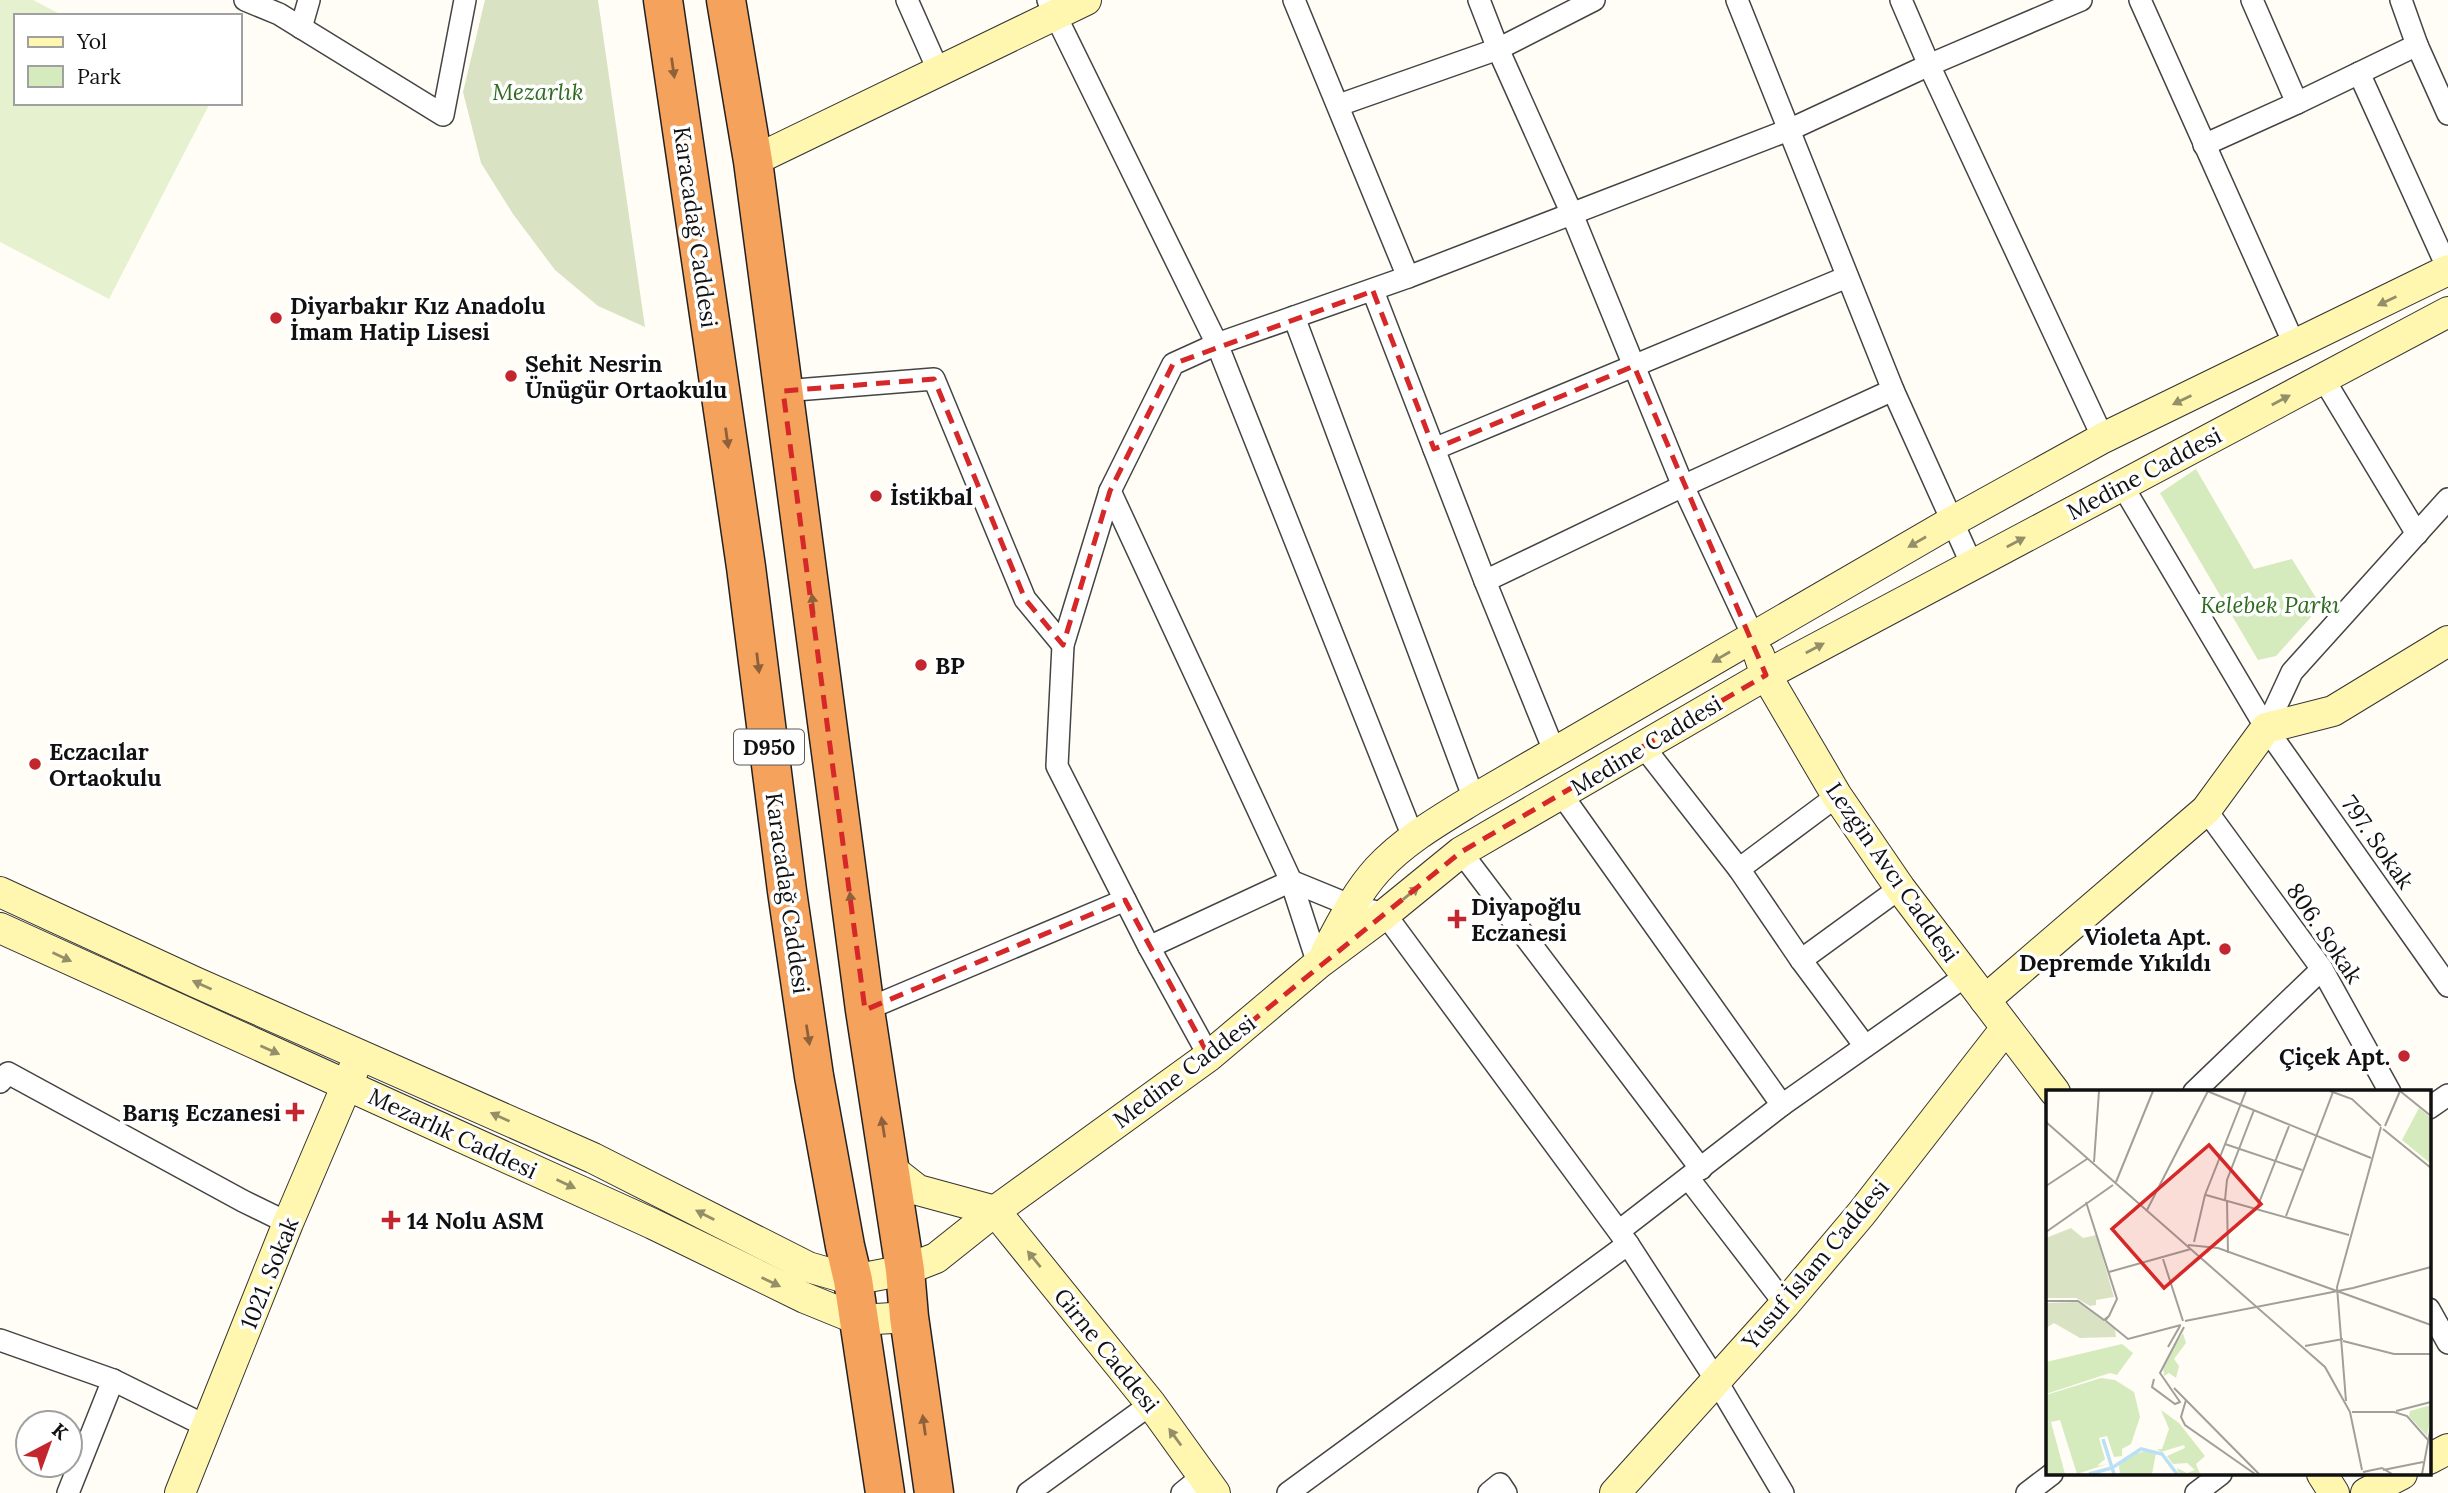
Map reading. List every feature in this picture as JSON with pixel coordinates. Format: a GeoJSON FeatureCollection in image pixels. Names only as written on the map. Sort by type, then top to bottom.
{"type":"FeatureCollection","features":[{"type":"Feature","properties":{"kind":"highway","name":"Karacadağ Caddesi"},"geometry":{"type":"LineString","coordinates":[[663,0],[746,567],[814,1076],[853,1280],[885,1493]]}},
{"type":"Feature","properties":{"kind":"highway","name":"D950"},"geometry":{"type":"LineString","coordinates":[[726,0],[753,161],[864,1010],[905,1270],[934,1493]]}},
{"type":"Feature","properties":{"kind":"street"},"geometry":{"type":"LineString","coordinates":[[245,0],[279,14],[443,115],[465,0]]}},
{"type":"Feature","properties":{"kind":"street"},"geometry":{"type":"LineString","coordinates":[[301,28],[309,0]]}},
{"type":"Feature","properties":{"kind":"street"},"geometry":{"type":"LineString","coordinates":[[907,0],[939,72]]}},
{"type":"Feature","properties":{"kind":"street"},"geometry":{"type":"LineString","coordinates":[[753,161],[939,72],[1052,7],[1086,0]]}},
{"type":"Feature","properties":{"kind":"street"},"geometry":{"type":"LineString","coordinates":[[1294,0],[1409,277]]}},
{"type":"Feature","properties":{"kind":"street"},"geometry":{"type":"LineString","coordinates":[[1479,0],[1498,49],[1572,214],[1683,486],[1754,638]]}},
{"type":"Feature","properties":{"kind":"street"},"geometry":{"type":"LineString","coordinates":[[1339,105],[1498,49],[1594,0]]}},
{"type":"Feature","properties":{"kind":"street"},"geometry":{"type":"LineString","coordinates":[[1737,0],[1791,129],[1893,390],[1972,565]]}},
{"type":"Feature","properties":{"kind":"street"},"geometry":{"type":"LineString","coordinates":[[1901,0],[2102,438]]}},
{"type":"Feature","properties":{"kind":"street"},"geometry":{"type":"LineString","coordinates":[[1209,1056],[1149,947],[1057,766],[1063,645],[1110,491],[1173,364],[1217,344],[1409,277],[1791,129],[1929,65],[2032,9],[2081,0]]}},
{"type":"Feature","properties":{"kind":"street"},"geometry":{"type":"LineString","coordinates":[[2140,0],[2295,346]]}},
{"type":"Feature","properties":{"kind":"street"},"geometry":{"type":"LineString","coordinates":[[2252,0],[2297,103]]}},
{"type":"Feature","properties":{"kind":"street"},"geometry":{"type":"LineString","coordinates":[[2401,0],[2417,45],[2448,114]]}},
{"type":"Feature","properties":{"kind":"street"},"geometry":{"type":"LineString","coordinates":[[1052,7],[1217,344],[1413,837]]}},
{"type":"Feature","properties":{"kind":"street"},"geometry":{"type":"LineString","coordinates":[[2204,145],[2417,45]]}},
{"type":"Feature","properties":{"kind":"street"},"geometry":{"type":"LineString","coordinates":[[1318,964],[1377,870],[1413,837],[1474,799],[1953,521],[2102,438],[2448,270],[2359,73]]}},
{"type":"Feature","properties":{"kind":"street"},"geometry":{"type":"LineString","coordinates":[[1434,449],[1847,277]]}},
{"type":"Feature","properties":{"kind":"street"},"geometry":{"type":"LineString","coordinates":[[1373,290],[1485,581],[1556,753]]}},
{"type":"Feature","properties":{"kind":"street","name":"Medine Caddesi"},"geometry":{"type":"LineString","coordinates":[[905,1270],[936,1258],[995,1211],[1209,1056],[1318,964],[1461,852],[1766,675],[2448,312]]}},
{"type":"Feature","properties":{"kind":"street"},"geometry":{"type":"LineString","coordinates":[[1294,317],[1474,799]]}},
{"type":"Feature","properties":{"kind":"street"},"geometry":{"type":"LineString","coordinates":[[2323,378],[2417,534]]}},
{"type":"Feature","properties":{"kind":"street"},"geometry":{"type":"LineString","coordinates":[[783,391],[934,379],[1025,599],[1063,645]]}},
{"type":"Feature","properties":{"kind":"street"},"geometry":{"type":"LineString","coordinates":[[1485,581],[1893,390]]}},
{"type":"Feature","properties":{"kind":"street","name":"797. Sokak"},"geometry":{"type":"LineString","coordinates":[[2122,485],[2266,728],[2448,986]]}},
{"type":"Feature","properties":{"kind":"street"},"geometry":{"type":"LineString","coordinates":[[1110,491],[1291,881],[1318,964]]}},
{"type":"Feature","properties":{"kind":"street"},"geometry":{"type":"LineString","coordinates":[[1985,1000],[2206,810],[2266,728],[2292,672],[2448,499]]}},
{"type":"Feature","properties":{"kind":"street","name":"Lezgin Avcı Caddesi"},"geometry":{"type":"LineString","coordinates":[[1754,638],[1766,675],[1837,796],[1900,888],[2052,1090]]}},
{"type":"Feature","properties":{"kind":"street"},"geometry":{"type":"LineString","coordinates":[[2266,728],[2333,711],[2448,641]]}},
{"type":"Feature","properties":{"kind":"street"},"geometry":{"type":"LineString","coordinates":[[1643,746],[1739,869],[1801,960],[1865,1046]]}},
{"type":"Feature","properties":{"kind":"street"},"geometry":{"type":"LineString","coordinates":[[1562,795],[1782,1105]]}},
{"type":"Feature","properties":{"kind":"street"},"geometry":{"type":"LineString","coordinates":[[1739,869],[1837,796]]}},
{"type":"Feature","properties":{"kind":"street","name":"806. Sokak"},"geometry":{"type":"LineString","coordinates":[[2206,810],[2322,969],[2389,1090]]}},
{"type":"Feature","properties":{"kind":"street"},"geometry":{"type":"LineString","coordinates":[[1461,852],[1695,1174],[1785,1304]]}},
{"type":"Feature","properties":{"kind":"street"},"geometry":{"type":"LineString","coordinates":[[1149,947],[1291,881],[1352,906],[1385,914],[1623,1238],[1716,1380],[1783,1493]]}},
{"type":"Feature","properties":{"kind":"street"},"geometry":{"type":"LineString","coordinates":[[1801,960],[1900,888]]}},
{"type":"Feature","properties":{"kind":"street","name":"Mezarlık Caddesi"},"geometry":{"type":"LineString","coordinates":[[0,892],[593,1158],[808,1267],[853,1280],[905,1270]]}},
{"type":"Feature","properties":{"kind":"street"},"geometry":{"type":"LineString","coordinates":[[864,1010],[1125,900]]}},
{"type":"Feature","properties":{"kind":"street","name":"Mezarlık Caddesi"},"geometry":{"type":"LineString","coordinates":[[0,928],[653,1224],[805,1298],[859,1320],[909,1317]]}},
{"type":"Feature","properties":{"kind":"street"},"geometry":{"type":"LineString","coordinates":[[2196,1090],[2322,969]]}},
{"type":"Feature","properties":{"kind":"street"},"geometry":{"type":"LineString","coordinates":[[1288,1493],[1623,1238],[1695,1174],[1782,1105],[1966,975]]}},
{"type":"Feature","properties":{"kind":"street","name":"Yusuf İslam Caddesi"},"geometry":{"type":"LineString","coordinates":[[1622,1490],[1861,1214],[2006,1028]]}},
{"type":"Feature","properties":{"kind":"street","name":"1021. Sokak"},"geometry":{"type":"LineString","coordinates":[[180,1493],[288,1223],[360,1055]]}},
{"type":"Feature","properties":{"kind":"street"},"geometry":{"type":"LineString","coordinates":[[0,1082],[8,1073],[288,1223]]}},
{"type":"Feature","properties":{"kind":"street"},"geometry":{"type":"LineString","coordinates":[[2430,1107],[2448,1095]]}},
{"type":"Feature","properties":{"kind":"street"},"geometry":{"type":"LineString","coordinates":[[890,1168],[918,1190],[995,1211]]}},
{"type":"Feature","properties":{"kind":"street","name":"Girne Caddesi"},"geometry":{"type":"LineString","coordinates":[[995,1211],[1151,1404],[1200,1487]]}},
{"type":"Feature","properties":{"kind":"street"},"geometry":{"type":"LineString","coordinates":[[2430,1310],[2448,1343]]}},
{"type":"Feature","properties":{"kind":"street"},"geometry":{"type":"LineString","coordinates":[[0,1340],[113,1380],[208,1427]]}},
{"type":"Feature","properties":{"kind":"street"},"geometry":{"type":"LineString","coordinates":[[68,1493],[113,1380]]}},
{"type":"Feature","properties":{"kind":"street"},"geometry":{"type":"LineString","coordinates":[[1028,1493],[1151,1404]]}},
{"type":"Feature","properties":{"kind":"street"},"geometry":{"type":"LineString","coordinates":[[2430,1458],[2448,1449]]}},
{"type":"Feature","properties":{"kind":"street"},"geometry":{"type":"LineString","coordinates":[[2196,1493],[2218,1476]]}},
{"type":"Feature","properties":{"kind":"street"},"geometry":{"type":"LineString","coordinates":[[2323,1476],[2334,1493]]}},
{"type":"Feature","properties":{"kind":"street"},"geometry":{"type":"LineString","coordinates":[[2366,1493],[2398,1476]]}},
{"type":"Feature","properties":{"kind":"street"},"geometry":{"type":"LineString","coordinates":[[1489,1493],[1500,1484],[1506,1493]]}},
{"type":"Feature","properties":{"kind":"highlighted area"},"geometry":{"type":"Polygon","coordinates":[[[1373,291],[1434,449],[1634,366],[1766,675],[1461,852],[1209,1056],[1125,900],[865,1010],[783,391],[934,379],[1025,599],[1063,645],[1110,491],[1173,364],[1373,291]]]}},
{"type":"Feature","properties":{"kind":"green space"},"geometry":{"type":"Polygon","coordinates":[[[0,0],[33,0],[60,14],[14,14],[14,105],[209,105],[109,299],[0,242],[0,0]]]}},
{"type":"Feature","properties":{"kind":"green space","name":"Mezarlık"},"geometry":{"type":"Polygon","coordinates":[[[485,0],[598,0],[645,327],[598,306],[555,270],[513,214],[481,163],[463,92],[485,0]]]}},
{"type":"Feature","properties":{"kind":"green space","name":"Kelebek Parkı"},"geometry":{"type":"Polygon","coordinates":[[[2196,469],[2254,569],[2292,559],[2321,606],[2276,656],[2258,660],[2160,493],[2196,469]]]}},
{"type":"Feature","properties":{"kind":"place","name":"Diyarbakır Kız Anadolu İmam Hatip Lisesi"},"geometry":{"type":"Point","coordinates":[276,318]}},
{"type":"Feature","properties":{"kind":"place","name":"Şehit Nesrin Ünügür Ortaokulu"},"geometry":{"type":"Point","coordinates":[511,376]}},
{"type":"Feature","properties":{"kind":"place","name":"İstikbal"},"geometry":{"type":"Point","coordinates":[876,496]}},
{"type":"Feature","properties":{"kind":"place","name":"BP"},"geometry":{"type":"Point","coordinates":[921,665]}},
{"type":"Feature","properties":{"kind":"place","name":"Eczacılar Ortaokulu"},"geometry":{"type":"Point","coordinates":[35,764]}},
{"type":"Feature","properties":{"kind":"place","name":"Diyapoğlu Eczanesi"},"geometry":{"type":"Point","coordinates":[1457,919]}},
{"type":"Feature","properties":{"kind":"place","name":"Violeta Apt. Depremde Yıkıldı"},"geometry":{"type":"Point","coordinates":[2225,949]}},
{"type":"Feature","properties":{"kind":"place","name":"Çiçek Apt."},"geometry":{"type":"Point","coordinates":[2404,1056]}},
{"type":"Feature","properties":{"kind":"place","name":"Barış Eczanesi"},"geometry":{"type":"Point","coordinates":[295,1112]}},
{"type":"Feature","properties":{"kind":"place","name":"14 Nolu ASM"},"geometry":{"type":"Point","coordinates":[391,1220]}}]}
